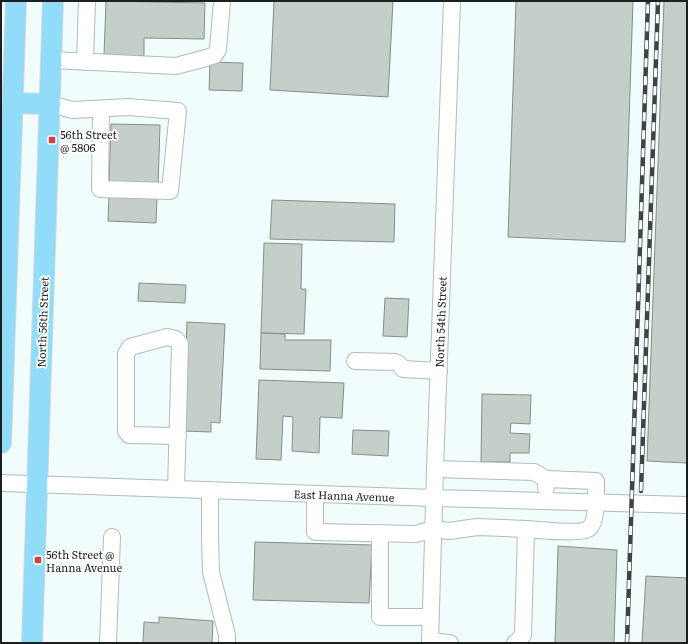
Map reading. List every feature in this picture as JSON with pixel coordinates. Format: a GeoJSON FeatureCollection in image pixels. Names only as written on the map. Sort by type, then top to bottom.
{"type":"FeatureCollection","features":[{"type":"Feature","properties":{"kind":"main road"},"geometry":{"type":"LineString","coordinates":[[1,443],[8,54],[16,1]]}},
{"type":"Feature","properties":{"kind":"main road","name":"North 56th Street"},"geometry":{"type":"LineString","coordinates":[[32,643],[53,1]]}},
{"type":"Feature","properties":{"kind":"main road"},"geometry":{"type":"LineString","coordinates":[[7,103],[50,104]]}},
{"type":"Feature","properties":{"kind":"street"},"geometry":{"type":"LineString","coordinates":[[85,62],[87,1]]}},
{"type":"Feature","properties":{"kind":"street"},"geometry":{"type":"LineString","coordinates":[[51,60],[176,66],[215,55],[218,49],[222,1]]}},
{"type":"Feature","properties":{"kind":"street","name":"North 54th Street"},"geometry":{"type":"LineString","coordinates":[[430,642],[452,1]]}},
{"type":"Feature","properties":{"kind":"street"},"geometry":{"type":"LineString","coordinates":[[50,104],[73,110],[101,108],[128,107],[178,111],[170,191],[100,189],[101,108]]}},
{"type":"Feature","properties":{"kind":"street"},"geometry":{"type":"LineString","coordinates":[[176,489],[178,436],[180,344],[176,339],[167,337],[130,347],[126,354],[126,431],[129,435],[178,436]]}},
{"type":"Feature","properties":{"kind":"street"},"geometry":{"type":"LineString","coordinates":[[355,361],[395,362],[404,369],[439,371]]}},
{"type":"Feature","properties":{"kind":"street"},"geometry":{"type":"LineString","coordinates":[[315,494],[315,532],[416,534],[433,529],[449,531],[477,527],[580,531],[589,529],[593,523],[596,502],[596,481],[469,470],[435,469]]}},
{"type":"Feature","properties":{"kind":"street"},"geometry":{"type":"LineString","coordinates":[[540,476],[545,501]]}},
{"type":"Feature","properties":{"kind":"street","name":"East Hanna Avenue"},"geometry":{"type":"LineString","coordinates":[[1,483],[687,505]]}},
{"type":"Feature","properties":{"kind":"street"},"geometry":{"type":"LineString","coordinates":[[210,490],[211,572],[227,635],[227,643]]}},
{"type":"Feature","properties":{"kind":"street"},"geometry":{"type":"LineString","coordinates":[[515,643],[523,635],[526,529]]}},
{"type":"Feature","properties":{"kind":"street"},"geometry":{"type":"LineString","coordinates":[[380,533],[380,617],[430,617]]}},
{"type":"Feature","properties":{"kind":"street"},"geometry":{"type":"LineString","coordinates":[[108,643],[112,537]]}},
{"type":"Feature","properties":{"kind":"street"},"geometry":{"type":"LineString","coordinates":[[430,642],[450,643]]}},
{"type":"Feature","properties":{"kind":"building"},"geometry":{"type":"Polygon","coordinates":[[[106,1],[205,3],[204,39],[144,38],[144,56],[104,55],[106,1]]]}},
{"type":"Feature","properties":{"kind":"building"},"geometry":{"type":"Polygon","coordinates":[[[274,1],[393,1],[388,97],[270,90],[274,1]]]}},
{"type":"Feature","properties":{"kind":"building"},"geometry":{"type":"Polygon","coordinates":[[[516,1],[633,1],[625,242],[508,237],[516,1]]]}},
{"type":"Feature","properties":{"kind":"building"},"geometry":{"type":"Polygon","coordinates":[[[664,1],[687,1],[687,463],[647,461],[664,1]]]}},
{"type":"Feature","properties":{"kind":"building"},"geometry":{"type":"Polygon","coordinates":[[[210,62],[243,63],[242,91],[209,90],[210,62]]]}},
{"type":"Feature","properties":{"kind":"building"},"geometry":{"type":"Polygon","coordinates":[[[111,124],[160,125],[158,186],[109,184],[111,124]]]}},
{"type":"Feature","properties":{"kind":"building"},"geometry":{"type":"Polygon","coordinates":[[[109,196],[157,197],[156,223],[108,221],[109,196]]]}},
{"type":"Feature","properties":{"kind":"building"},"geometry":{"type":"Polygon","coordinates":[[[272,200],[395,204],[394,242],[270,239],[272,200]]]}},
{"type":"Feature","properties":{"kind":"building"},"geometry":{"type":"Polygon","coordinates":[[[264,243],[302,244],[301,289],[306,289],[304,334],[261,333],[264,243]]]}},
{"type":"Feature","properties":{"kind":"building"},"geometry":{"type":"Polygon","coordinates":[[[139,283],[186,285],[185,303],[138,301],[139,283]]]}},
{"type":"Feature","properties":{"kind":"building"},"geometry":{"type":"Polygon","coordinates":[[[385,298],[409,299],[407,337],[383,336],[385,298]]]}},
{"type":"Feature","properties":{"kind":"building"},"geometry":{"type":"Polygon","coordinates":[[[187,322],[225,324],[220,423],[211,422],[211,432],[183,431],[187,322]]]}},
{"type":"Feature","properties":{"kind":"building"},"geometry":{"type":"Polygon","coordinates":[[[261,333],[285,334],[285,340],[331,340],[330,371],[260,369],[261,333]]]}},
{"type":"Feature","properties":{"kind":"building"},"geometry":{"type":"Polygon","coordinates":[[[259,380],[344,383],[342,418],[320,417],[319,453],[292,451],[293,417],[283,416],[281,460],[256,459],[259,380]]]}},
{"type":"Feature","properties":{"kind":"building"},"geometry":{"type":"Polygon","coordinates":[[[482,394],[531,395],[530,424],[511,423],[510,433],[530,434],[529,453],[510,453],[510,462],[481,462],[482,394]]]}},
{"type":"Feature","properties":{"kind":"building"},"geometry":{"type":"Polygon","coordinates":[[[353,430],[389,431],[388,456],[352,454],[353,430]]]}},
{"type":"Feature","properties":{"kind":"building"},"geometry":{"type":"Polygon","coordinates":[[[255,542],[372,545],[369,603],[253,600],[255,542]]]}},
{"type":"Feature","properties":{"kind":"building"},"geometry":{"type":"Polygon","coordinates":[[[558,546],[617,550],[614,643],[555,643],[558,546]]]}},
{"type":"Feature","properties":{"kind":"building"},"geometry":{"type":"Polygon","coordinates":[[[646,576],[687,578],[687,643],[642,643],[646,576]]]}},
{"type":"Feature","properties":{"kind":"building"},"geometry":{"type":"Polygon","coordinates":[[[159,617],[213,621],[212,643],[143,643],[144,622],[159,623],[159,617]]]}},
{"type":"Feature","properties":{"kind":"railway"},"geometry":{"type":"LineString","coordinates":[[627,643],[648,1]]}},
{"type":"Feature","properties":{"kind":"railway"},"geometry":{"type":"LineString","coordinates":[[641,491],[658,1]]}},
{"type":"Feature","properties":{"kind":"place","name":"56th Street @ 5806"},"geometry":{"type":"Point","coordinates":[52,140]}},
{"type":"Feature","properties":{"kind":"place","name":"56th Street @ Hanna Avenue"},"geometry":{"type":"Point","coordinates":[38,560]}}]}
